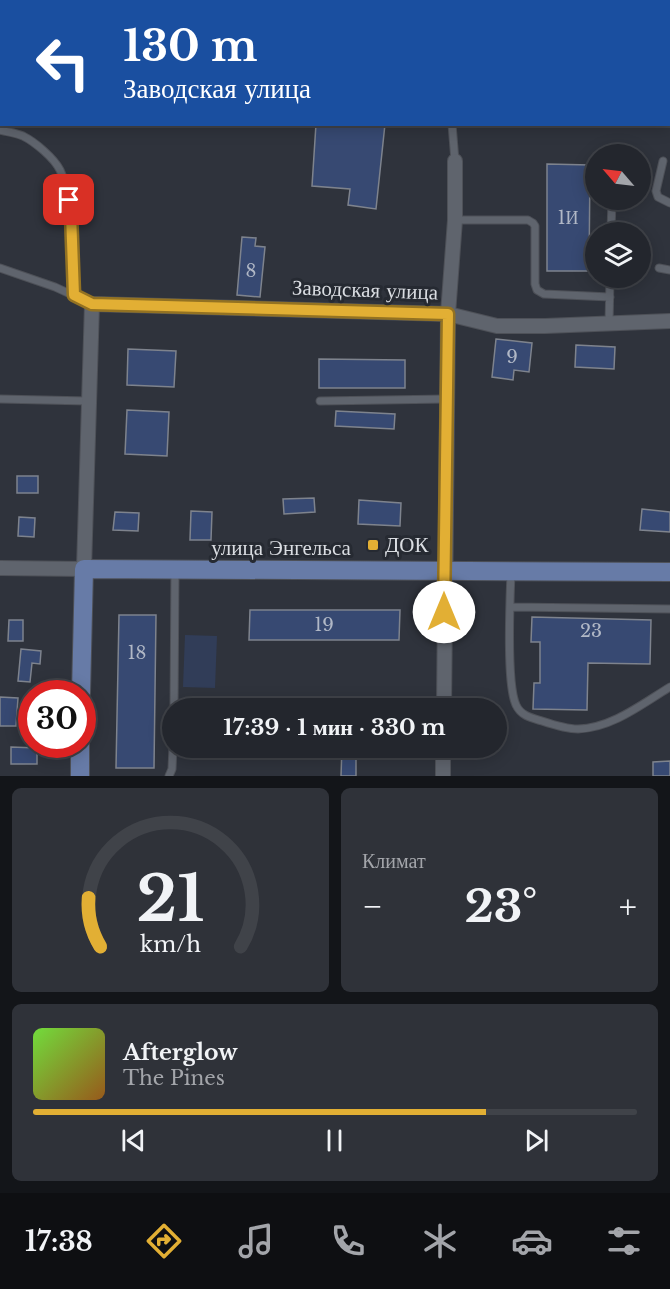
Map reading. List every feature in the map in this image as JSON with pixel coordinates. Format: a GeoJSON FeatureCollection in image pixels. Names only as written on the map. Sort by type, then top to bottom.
{"type":"FeatureCollection","features":[{"type":"Feature","properties":{"kind":"main road","name":"улица Энгельса"},"geometry":{"type":"LineString","coordinates":[[84,569],[670,572]]}},
{"type":"Feature","properties":{"kind":"main road"},"geometry":{"type":"LineString","coordinates":[[81,680],[84,569]]}},
{"type":"Feature","properties":{"kind":"main road"},"geometry":{"type":"LineString","coordinates":[[80,758],[80,776]]}},
{"type":"Feature","properties":{"kind":"street"},"geometry":{"type":"LineString","coordinates":[[444,698],[448,314],[455,161]]}},
{"type":"Feature","properties":{"kind":"street"},"geometry":{"type":"LineString","coordinates":[[84,569],[92,304]]}},
{"type":"Feature","properties":{"kind":"street","name":"Заводская улица"},"geometry":{"type":"LineString","coordinates":[[92,304],[448,314],[497,326],[670,321]]}},
{"type":"Feature","properties":{"kind":"street","name":"улица Энгельса"},"geometry":{"type":"LineString","coordinates":[[0,568],[84,569]]}},
{"type":"Feature","properties":{"kind":"street"},"geometry":{"type":"LineString","coordinates":[[443,758],[443,776]]}},
{"type":"Feature","properties":{"kind":"lane"},"geometry":{"type":"LineString","coordinates":[[452,126],[455,161]]}},
{"type":"Feature","properties":{"kind":"lane"},"geometry":{"type":"LineString","coordinates":[[0,130],[22,136],[45,152],[60,168],[71,214],[74,295]]}},
{"type":"Feature","properties":{"kind":"lane"},"geometry":{"type":"LineString","coordinates":[[663,161],[656,191],[658,197],[670,203]]}},
{"type":"Feature","properties":{"kind":"lane"},"geometry":{"type":"LineString","coordinates":[[454,220],[528,220],[535,226],[535,284],[537,290],[544,294],[610,297]]}},
{"type":"Feature","properties":{"kind":"lane"},"geometry":{"type":"LineString","coordinates":[[0,268],[33,278],[92,304]]}},
{"type":"Feature","properties":{"kind":"lane"},"geometry":{"type":"LineString","coordinates":[[659,268],[670,270]]}},
{"type":"Feature","properties":{"kind":"lane"},"geometry":{"type":"LineString","coordinates":[[609,324],[610,288]]}},
{"type":"Feature","properties":{"kind":"lane"},"geometry":{"type":"LineString","coordinates":[[0,399],[88,401]]}},
{"type":"Feature","properties":{"kind":"lane"},"geometry":{"type":"LineString","coordinates":[[320,401],[447,399]]}},
{"type":"Feature","properties":{"kind":"lane"},"geometry":{"type":"LineString","coordinates":[[174,698],[175,570]]}},
{"type":"Feature","properties":{"kind":"lane"},"geometry":{"type":"LineString","coordinates":[[511,572],[511,680],[513,699],[517,708],[524,715],[562,727],[577,729],[591,727],[614,720],[670,687]]}},
{"type":"Feature","properties":{"kind":"lane"},"geometry":{"type":"LineString","coordinates":[[511,607],[670,609]]}},
{"type":"Feature","properties":{"kind":"lane"},"geometry":{"type":"LineString","coordinates":[[169,776],[172,758]]}},
{"type":"Feature","properties":{"kind":"shaded area"},"geometry":{"type":"Polygon","coordinates":[[[185,635],[217,636],[215,688],[183,687],[185,635]]]}},
{"type":"Feature","properties":{"kind":"building"},"geometry":{"type":"Polygon","coordinates":[[[316,126],[385,126],[376,209],[348,205],[350,189],[312,186],[316,126]]]}},
{"type":"Feature","properties":{"kind":"building"},"geometry":{"type":"Polygon","coordinates":[[[547,164],[585,165],[585,210],[590,210],[589,222],[585,222],[585,271],[547,271],[547,164]]]}},
{"type":"Feature","properties":{"kind":"building"},"geometry":{"type":"Polygon","coordinates":[[[242,237],[256,238],[255,246],[265,247],[260,297],[237,295],[242,237]]]}},
{"type":"Feature","properties":{"kind":"building"},"geometry":{"type":"Polygon","coordinates":[[[496,339],[532,343],[529,372],[514,370],[513,380],[492,377],[496,339]]]}},
{"type":"Feature","properties":{"kind":"building"},"geometry":{"type":"Polygon","coordinates":[[[576,345],[615,347],[614,369],[575,367],[576,345]]]}},
{"type":"Feature","properties":{"kind":"building"},"geometry":{"type":"Polygon","coordinates":[[[128,349],[176,351],[174,387],[127,385],[128,349]]]}},
{"type":"Feature","properties":{"kind":"building"},"geometry":{"type":"Polygon","coordinates":[[[319,359],[405,360],[405,388],[319,388],[319,359]]]}},
{"type":"Feature","properties":{"kind":"building"},"geometry":{"type":"Polygon","coordinates":[[[127,410],[169,412],[167,456],[125,454],[127,410]]]}},
{"type":"Feature","properties":{"kind":"building"},"geometry":{"type":"Polygon","coordinates":[[[336,411],[395,414],[394,429],[335,426],[336,411]]]}},
{"type":"Feature","properties":{"kind":"building"},"geometry":{"type":"Polygon","coordinates":[[[17,476],[38,476],[38,493],[17,493],[17,476]]]}},
{"type":"Feature","properties":{"kind":"building"},"geometry":{"type":"Polygon","coordinates":[[[314,498],[315,512],[284,514],[283,499],[314,498]]]}},
{"type":"Feature","properties":{"kind":"building"},"geometry":{"type":"Polygon","coordinates":[[[359,500],[401,503],[400,526],[358,524],[359,500]]]}},
{"type":"Feature","properties":{"kind":"building"},"geometry":{"type":"Polygon","coordinates":[[[642,509],[670,512],[670,532],[640,530],[642,509]]]}},
{"type":"Feature","properties":{"kind":"building"},"geometry":{"type":"Polygon","coordinates":[[[191,511],[212,512],[211,540],[190,540],[191,511]]]}},
{"type":"Feature","properties":{"kind":"building"},"geometry":{"type":"Polygon","coordinates":[[[115,512],[139,513],[138,531],[113,530],[115,512]]]}},
{"type":"Feature","properties":{"kind":"building"},"geometry":{"type":"Polygon","coordinates":[[[19,517],[35,518],[34,537],[18,536],[19,517]]]}},
{"type":"Feature","properties":{"kind":"building"},"geometry":{"type":"Polygon","coordinates":[[[250,610],[400,610],[399,640],[249,640],[250,610]]]}},
{"type":"Feature","properties":{"kind":"building"},"geometry":{"type":"Polygon","coordinates":[[[119,615],[156,615],[154,768],[116,768],[119,615]]]}},
{"type":"Feature","properties":{"kind":"building"},"geometry":{"type":"Polygon","coordinates":[[[532,617],[651,620],[650,664],[588,663],[587,710],[533,709],[534,683],[540,683],[540,642],[531,642],[532,617]]]}},
{"type":"Feature","properties":{"kind":"building"},"geometry":{"type":"Polygon","coordinates":[[[9,620],[23,620],[23,641],[8,641],[9,620]]]}},
{"type":"Feature","properties":{"kind":"building"},"geometry":{"type":"Polygon","coordinates":[[[21,649],[41,651],[40,664],[32,663],[30,680],[18,680],[21,649]]]}},
{"type":"Feature","properties":{"kind":"building"},"geometry":{"type":"Polygon","coordinates":[[[0,697],[18,698],[16,726],[0,726],[0,697]]]}},
{"type":"Feature","properties":{"kind":"building"},"geometry":{"type":"Polygon","coordinates":[[[11,747],[18,747],[18,758],[37,758],[37,764],[11,764],[11,747]]]}},
{"type":"Feature","properties":{"kind":"building"},"geometry":{"type":"Polygon","coordinates":[[[342,758],[356,758],[356,776],[341,776],[342,758]]]}},
{"type":"Feature","properties":{"kind":"building"},"geometry":{"type":"Polygon","coordinates":[[[670,761],[670,776],[653,776],[653,762],[670,761]]]}},
{"type":"Feature","properties":{"kind":"place","name":"ДОК"},"geometry":{"type":"Point","coordinates":[373,545]}},
{"type":"Feature","properties":{"kind":"route"},"geometry":{"type":"LineString","coordinates":[[69,200],[74,295],[92,304],[448,314],[444,612]]}}]}
